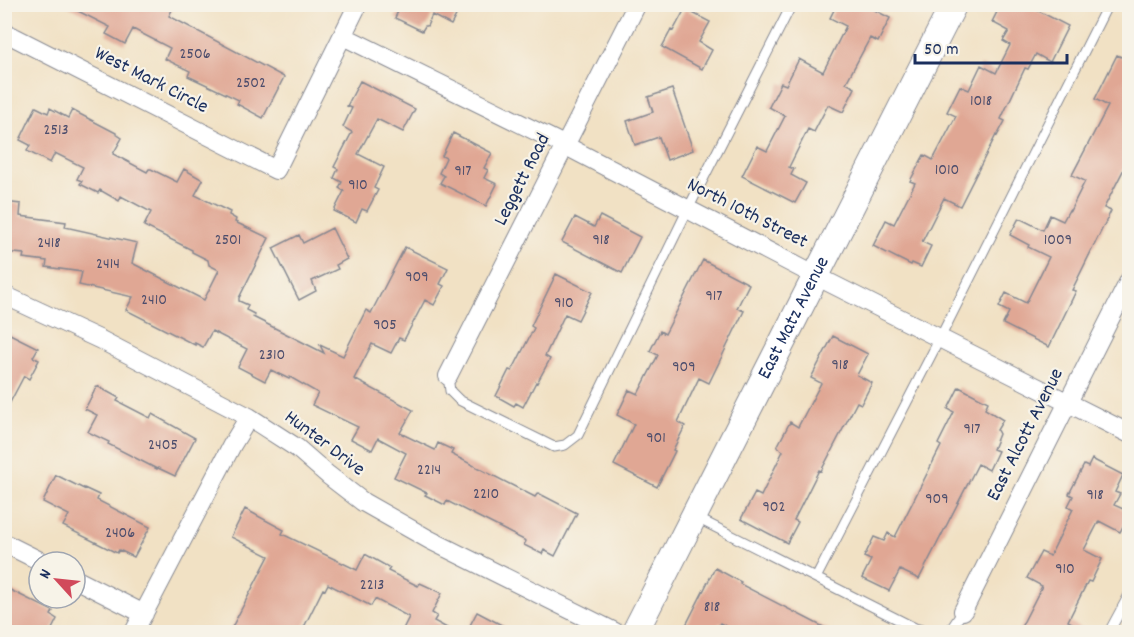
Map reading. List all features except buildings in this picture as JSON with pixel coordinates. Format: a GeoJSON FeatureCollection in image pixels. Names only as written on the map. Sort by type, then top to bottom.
{"type":"FeatureCollection","features":[{"type":"Feature","properties":{"kind":"street"},"geometry":{"type":"LineString","coordinates":[[343,36],[358,4]]}},
{"type":"Feature","properties":{"kind":"street","name":"Leggett Road"},"geometry":{"type":"LineString","coordinates":[[448,376],[637,4]]}},
{"type":"Feature","properties":{"kind":"street","name":"East Matz Avenue"},"geometry":{"type":"LineString","coordinates":[[635,633],[954,4]]}},
{"type":"Feature","properties":{"kind":"street","name":"West Mark Circle"},"geometry":{"type":"LineString","coordinates":[[4,32],[276,170],[343,36]]}},
{"type":"Feature","properties":{"kind":"street","name":"North 10th Street"},"geometry":{"type":"LineString","coordinates":[[343,36],[566,146],[816,276],[1130,434]]}},
{"type":"Feature","properties":{"kind":"street","name":"East Alcott Avenue"},"geometry":{"type":"LineString","coordinates":[[963,611],[1130,279]]}},
{"type":"Feature","properties":{"kind":"street","name":"Hunter Drive"},"geometry":{"type":"LineString","coordinates":[[4,295],[101,340],[249,417],[297,448],[363,502],[440,545],[615,633]]}},
{"type":"Feature","properties":{"kind":"street"},"geometry":{"type":"LineString","coordinates":[[135,633],[231,445],[249,417]]}},
{"type":"Feature","properties":{"kind":"street"},"geometry":{"type":"LineString","coordinates":[[4,543],[27,554]]}},
{"type":"Feature","properties":{"kind":"street"},"geometry":{"type":"LineString","coordinates":[[87,585],[144,614]]}},
{"type":"Feature","properties":{"kind":"lane"},"geometry":{"type":"LineString","coordinates":[[448,376],[450,391],[459,400],[554,447],[565,446],[578,435],[688,209],[792,4]]}},
{"type":"Feature","properties":{"kind":"lane"},"geometry":{"type":"LineString","coordinates":[[816,578],[1108,4]]}},
{"type":"Feature","properties":{"kind":"lane"},"geometry":{"type":"LineString","coordinates":[[694,516],[915,628],[930,633]]}},
{"type":"Feature","properties":{"kind":"lane"},"geometry":{"type":"LineString","coordinates":[[1109,633],[1130,593]]}},
{"type":"Feature","properties":{"kind":"lane"},"geometry":{"type":"LineString","coordinates":[[950,633],[963,611]]}}]}
